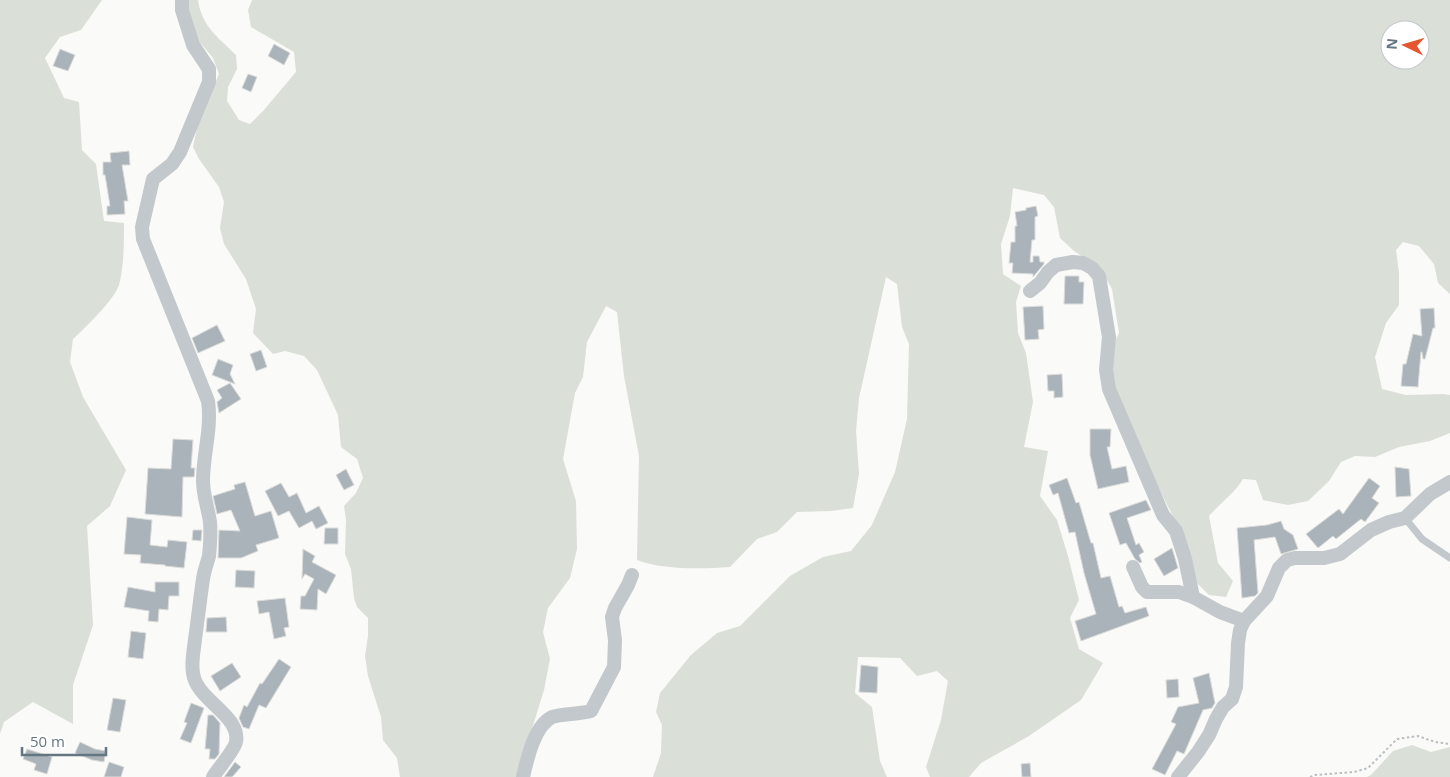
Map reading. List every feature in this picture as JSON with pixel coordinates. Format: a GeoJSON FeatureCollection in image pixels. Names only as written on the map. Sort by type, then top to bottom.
{"type":"FeatureCollection","features":[{"type":"Feature","properties":{"kind":"street"},"geometry":{"type":"LineString","coordinates":[[182,0],[182,10],[193,45],[209,69],[209,82],[180,152],[172,164],[153,179],[142,227],[143,239],[208,401],[210,415],[204,454],[203,481],[204,496],[210,521],[209,557],[202,584],[193,674],[200,691],[230,720],[236,735],[236,743],[213,777]]}},
{"type":"Feature","properties":{"kind":"street"},"geometry":{"type":"LineString","coordinates":[[1030,291],[1056,265],[1073,262],[1083,263],[1092,268],[1099,276],[1109,337],[1106,370],[1110,389],[1162,515],[1176,531],[1185,559],[1192,597]]}},
{"type":"Feature","properties":{"kind":"street"},"geometry":{"type":"LineString","coordinates":[[1178,777],[1198,752],[1223,707],[1232,699],[1236,687],[1240,630],[1244,621],[1267,596],[1279,568],[1287,560],[1295,558],[1324,558],[1340,554],[1372,530],[1389,522],[1405,518],[1430,494],[1450,482]]}},
{"type":"Feature","properties":{"kind":"street"},"geometry":{"type":"LineString","coordinates":[[1133,567],[1142,587],[1147,592],[1179,592],[1244,621]]}},
{"type":"Feature","properties":{"kind":"street"},"geometry":{"type":"LineString","coordinates":[[523,777],[533,742],[541,727],[552,717],[591,711],[597,702],[614,667],[616,640],[612,617],[614,608],[628,586],[632,575]]}},
{"type":"Feature","properties":{"kind":"lane"},"geometry":{"type":"LineString","coordinates":[[1405,518],[1422,539],[1450,558]]}},
{"type":"Feature","properties":{"kind":"path"},"geometry":{"type":"LineString","coordinates":[[1310,777],[1314,775],[1354,772],[1368,768],[1397,739],[1418,736],[1435,742],[1450,744]]}},
{"type":"Feature","properties":{"kind":"shaded area"},"geometry":{"type":"Polygon","coordinates":[[[0,0],[102,0],[81,30],[60,37],[45,58],[64,98],[79,102],[82,150],[96,164],[104,221],[124,223],[123,262],[119,285],[105,306],[73,339],[70,362],[83,397],[126,470],[110,506],[87,526],[93,625],[73,685],[73,724],[33,702],[4,722],[0,734],[0,0]]]}},
{"type":"Feature","properties":{"kind":"shaded area"},"geometry":{"type":"Polygon","coordinates":[[[189,0],[198,0],[207,25],[236,55],[237,69],[228,87],[227,101],[239,120],[250,124],[296,72],[294,52],[251,27],[248,10],[252,0],[1450,0],[1450,294],[1438,283],[1434,264],[1419,246],[1403,242],[1396,250],[1399,273],[1399,305],[1386,323],[1375,357],[1382,389],[1406,395],[1450,395],[1450,433],[1430,441],[1399,447],[1375,457],[1355,456],[1341,462],[1329,481],[1308,501],[1288,505],[1263,500],[1256,480],[1243,479],[1209,516],[1218,563],[1233,581],[1226,597],[1209,595],[1195,581],[1186,542],[1142,455],[1109,378],[1107,356],[1119,333],[1112,289],[1100,268],[1074,251],[1060,238],[1054,207],[1044,195],[1013,188],[1010,216],[1001,244],[1003,274],[1021,286],[1016,302],[1018,333],[1026,353],[1033,402],[1024,447],[1048,451],[1040,496],[1057,520],[1079,600],[1070,618],[1079,649],[1103,663],[1081,700],[1029,736],[981,763],[969,777],[930,777],[926,767],[941,720],[948,681],[937,671],[917,676],[900,658],[858,657],[855,693],[872,707],[880,761],[887,777],[653,777],[661,753],[662,725],[656,712],[660,693],[691,655],[717,633],[740,626],[790,576],[823,557],[851,551],[872,525],[895,472],[907,419],[909,344],[902,327],[897,284],[886,277],[859,398],[856,431],[859,474],[853,508],[797,512],[777,532],[757,539],[730,567],[658,566],[637,560],[639,456],[624,376],[617,312],[606,306],[587,342],[583,377],[575,393],[563,459],[576,501],[577,549],[570,578],[548,608],[543,632],[550,659],[544,690],[517,777],[400,777],[397,758],[383,740],[381,717],[368,676],[365,656],[368,618],[357,607],[354,598],[351,569],[345,554],[346,520],[344,506],[356,493],[363,478],[357,459],[341,447],[338,415],[317,370],[304,356],[285,351],[273,354],[253,333],[256,309],[246,279],[224,244],[220,228],[224,202],[219,187],[199,159],[193,147],[197,128],[219,74],[213,58],[198,40],[188,20],[189,0]]]}},
{"type":"Feature","properties":{"kind":"shaded area"},"geometry":{"type":"Polygon","coordinates":[[[1412,745],[1431,752],[1450,747],[1450,777],[1367,777],[1393,751],[1412,745]]]}},
{"type":"Feature","properties":{"kind":"building"},"geometry":{"type":"Polygon","coordinates":[[[274,44],[290,53],[284,65],[268,56],[274,44]]]}},
{"type":"Feature","properties":{"kind":"building"},"geometry":{"type":"Polygon","coordinates":[[[60,49],[75,55],[68,71],[53,66],[60,49]]]}},
{"type":"Feature","properties":{"kind":"building"},"geometry":{"type":"Polygon","coordinates":[[[248,74],[257,77],[251,92],[242,88],[248,74]]]}},
{"type":"Feature","properties":{"kind":"building"},"geometry":{"type":"Polygon","coordinates":[[[129,151],[130,165],[122,165],[128,201],[124,201],[125,214],[107,215],[107,206],[110,206],[105,175],[103,175],[103,162],[111,162],[110,153],[129,151]]]}},
{"type":"Feature","properties":{"kind":"building"},"geometry":{"type":"Polygon","coordinates":[[[1036,206],[1038,216],[1035,217],[1035,240],[1032,240],[1030,262],[1033,262],[1033,256],[1039,256],[1040,262],[1044,262],[1044,264],[1033,277],[1033,274],[1012,273],[1013,263],[1009,263],[1011,242],[1015,242],[1015,226],[1017,226],[1015,212],[1036,206]]]}},
{"type":"Feature","properties":{"kind":"building"},"geometry":{"type":"Polygon","coordinates":[[[1065,276],[1079,276],[1079,282],[1084,282],[1083,304],[1064,304],[1065,276]]]}},
{"type":"Feature","properties":{"kind":"building"},"geometry":{"type":"Polygon","coordinates":[[[1043,306],[1044,329],[1038,330],[1039,339],[1025,340],[1023,307],[1043,306]]]}},
{"type":"Feature","properties":{"kind":"building"},"geometry":{"type":"Polygon","coordinates":[[[1434,308],[1435,328],[1433,328],[1425,359],[1423,359],[1421,352],[1418,387],[1401,386],[1403,364],[1406,364],[1413,334],[1422,336],[1420,309],[1434,308]]]}},
{"type":"Feature","properties":{"kind":"building"},"geometry":{"type":"Polygon","coordinates":[[[217,325],[225,341],[198,353],[192,338],[217,325]]]}},
{"type":"Feature","properties":{"kind":"building"},"geometry":{"type":"Polygon","coordinates":[[[261,350],[267,367],[256,371],[250,354],[261,350]]]}},
{"type":"Feature","properties":{"kind":"building"},"geometry":{"type":"Polygon","coordinates":[[[218,359],[233,365],[230,374],[235,384],[212,375],[218,359]]]}},
{"type":"Feature","properties":{"kind":"building"},"geometry":{"type":"Polygon","coordinates":[[[1062,374],[1063,397],[1054,398],[1054,391],[1048,391],[1047,375],[1062,374]]]}},
{"type":"Feature","properties":{"kind":"building"},"geometry":{"type":"Polygon","coordinates":[[[230,383],[241,399],[219,413],[217,402],[222,398],[217,390],[230,383]]]}},
{"type":"Feature","properties":{"kind":"building"},"geometry":{"type":"Polygon","coordinates":[[[1090,429],[1111,429],[1110,447],[1107,447],[1112,469],[1126,466],[1129,482],[1098,489],[1090,455],[1090,429]]]}},
{"type":"Feature","properties":{"kind":"building"},"geometry":{"type":"Polygon","coordinates":[[[173,439],[193,440],[191,468],[195,468],[194,477],[183,477],[182,517],[145,514],[148,468],[171,469],[173,439]]]}},
{"type":"Feature","properties":{"kind":"building"},"geometry":{"type":"Polygon","coordinates":[[[1395,467],[1409,469],[1411,496],[1396,497],[1395,467]]]}},
{"type":"Feature","properties":{"kind":"building"},"geometry":{"type":"Polygon","coordinates":[[[346,469],[354,485],[344,490],[336,475],[346,469]]]}},
{"type":"Feature","properties":{"kind":"building"},"geometry":{"type":"Polygon","coordinates":[[[1067,478],[1076,503],[1079,502],[1091,543],[1093,543],[1101,578],[1110,576],[1119,607],[1122,606],[1125,613],[1146,607],[1149,616],[1081,641],[1075,621],[1096,614],[1075,532],[1069,533],[1058,493],[1053,495],[1049,485],[1067,478]]]}},
{"type":"Feature","properties":{"kind":"building"},"geometry":{"type":"Polygon","coordinates":[[[1369,478],[1380,486],[1372,498],[1379,503],[1365,522],[1361,519],[1336,539],[1333,536],[1318,548],[1306,534],[1339,509],[1343,514],[1369,478]]]}},
{"type":"Feature","properties":{"kind":"building"},"geometry":{"type":"Polygon","coordinates":[[[245,482],[255,516],[271,511],[279,538],[256,545],[258,551],[241,558],[218,558],[219,530],[240,531],[231,510],[217,514],[213,496],[235,489],[234,485],[245,482]]]}},
{"type":"Feature","properties":{"kind":"building"},"geometry":{"type":"Polygon","coordinates":[[[281,483],[289,497],[297,493],[306,513],[319,506],[328,523],[316,529],[312,521],[299,528],[289,511],[278,516],[265,491],[281,483]]]}},
{"type":"Feature","properties":{"kind":"building"},"geometry":{"type":"Polygon","coordinates":[[[1146,500],[1151,510],[1127,518],[1136,545],[1139,543],[1144,552],[1139,555],[1142,562],[1140,563],[1135,559],[1126,543],[1120,545],[1109,513],[1146,500]]]}},
{"type":"Feature","properties":{"kind":"building"},"geometry":{"type":"Polygon","coordinates":[[[127,517],[152,520],[150,545],[167,547],[168,540],[187,542],[184,568],[140,563],[141,555],[124,554],[127,517]]]}},
{"type":"Feature","properties":{"kind":"building"},"geometry":{"type":"Polygon","coordinates":[[[1281,521],[1284,529],[1293,535],[1298,549],[1281,554],[1275,537],[1254,540],[1258,593],[1255,596],[1242,598],[1237,528],[1267,525],[1281,521]]]}},
{"type":"Feature","properties":{"kind":"building"},"geometry":{"type":"Polygon","coordinates":[[[325,528],[338,528],[338,544],[324,544],[325,528]]]}},
{"type":"Feature","properties":{"kind":"building"},"geometry":{"type":"Polygon","coordinates":[[[193,530],[202,530],[201,541],[192,540],[193,530]]]}},
{"type":"Feature","properties":{"kind":"building"},"geometry":{"type":"Polygon","coordinates":[[[1172,548],[1178,568],[1164,576],[1154,559],[1172,548]]]}},
{"type":"Feature","properties":{"kind":"building"},"geometry":{"type":"Polygon","coordinates":[[[303,549],[315,556],[312,562],[336,575],[326,594],[318,589],[317,610],[300,609],[301,596],[305,596],[314,579],[305,574],[302,579],[303,549]]]}},
{"type":"Feature","properties":{"kind":"building"},"geometry":{"type":"Polygon","coordinates":[[[236,570],[255,571],[254,588],[235,587],[236,570]]]}},
{"type":"Feature","properties":{"kind":"building"},"geometry":{"type":"Polygon","coordinates":[[[155,582],[179,582],[179,596],[169,596],[168,610],[159,609],[158,622],[148,621],[149,611],[124,607],[128,587],[155,592],[155,582]]]}},
{"type":"Feature","properties":{"kind":"building"},"geometry":{"type":"Polygon","coordinates":[[[285,598],[289,627],[284,628],[286,636],[274,639],[269,612],[259,614],[257,601],[285,598]]]}},
{"type":"Feature","properties":{"kind":"building"},"geometry":{"type":"Polygon","coordinates":[[[226,617],[227,632],[206,632],[207,618],[226,617]]]}},
{"type":"Feature","properties":{"kind":"building"},"geometry":{"type":"Polygon","coordinates":[[[131,631],[146,633],[143,659],[128,657],[131,631]]]}},
{"type":"Feature","properties":{"kind":"building"},"geometry":{"type":"Polygon","coordinates":[[[279,659],[291,667],[266,708],[259,705],[249,729],[243,727],[239,718],[244,705],[247,707],[260,683],[262,684],[279,659]]]}},
{"type":"Feature","properties":{"kind":"building"},"geometry":{"type":"Polygon","coordinates":[[[232,663],[241,677],[220,691],[211,676],[232,663]]]}},
{"type":"Feature","properties":{"kind":"building"},"geometry":{"type":"Polygon","coordinates":[[[861,665],[878,667],[877,693],[859,692],[861,665]]]}},
{"type":"Feature","properties":{"kind":"building"},"geometry":{"type":"Polygon","coordinates":[[[1209,673],[1215,703],[1212,708],[1203,710],[1184,754],[1177,751],[1165,775],[1152,769],[1176,724],[1171,722],[1178,707],[1199,703],[1193,678],[1209,673]]]}},
{"type":"Feature","properties":{"kind":"building"},"geometry":{"type":"Polygon","coordinates":[[[1178,679],[1179,697],[1167,698],[1166,680],[1178,679]]]}},
{"type":"Feature","properties":{"kind":"building"},"geometry":{"type":"Polygon","coordinates":[[[113,698],[126,700],[120,732],[107,730],[113,698]]]}},
{"type":"Feature","properties":{"kind":"building"},"geometry":{"type":"Polygon","coordinates":[[[191,703],[204,708],[191,743],[180,739],[187,723],[184,722],[191,703]]]}},
{"type":"Feature","properties":{"kind":"building"},"geometry":{"type":"Polygon","coordinates":[[[208,715],[213,715],[220,723],[219,754],[215,759],[209,759],[210,749],[205,749],[208,715]]]}},
{"type":"Feature","properties":{"kind":"building"},"geometry":{"type":"Polygon","coordinates":[[[80,742],[95,749],[106,751],[104,762],[92,760],[75,753],[80,742]]]}},
{"type":"Feature","properties":{"kind":"building"},"geometry":{"type":"Polygon","coordinates":[[[27,749],[52,757],[47,774],[34,770],[36,764],[23,759],[27,749]]]}},
{"type":"Feature","properties":{"kind":"building"},"geometry":{"type":"Polygon","coordinates":[[[109,762],[124,767],[121,777],[104,777],[109,762]]]}},
{"type":"Feature","properties":{"kind":"building"},"geometry":{"type":"Polygon","coordinates":[[[235,762],[241,767],[232,777],[224,777],[235,762]]]}},
{"type":"Feature","properties":{"kind":"building"},"geometry":{"type":"Polygon","coordinates":[[[1030,763],[1031,777],[1022,777],[1021,764],[1030,763]]]}}]}
